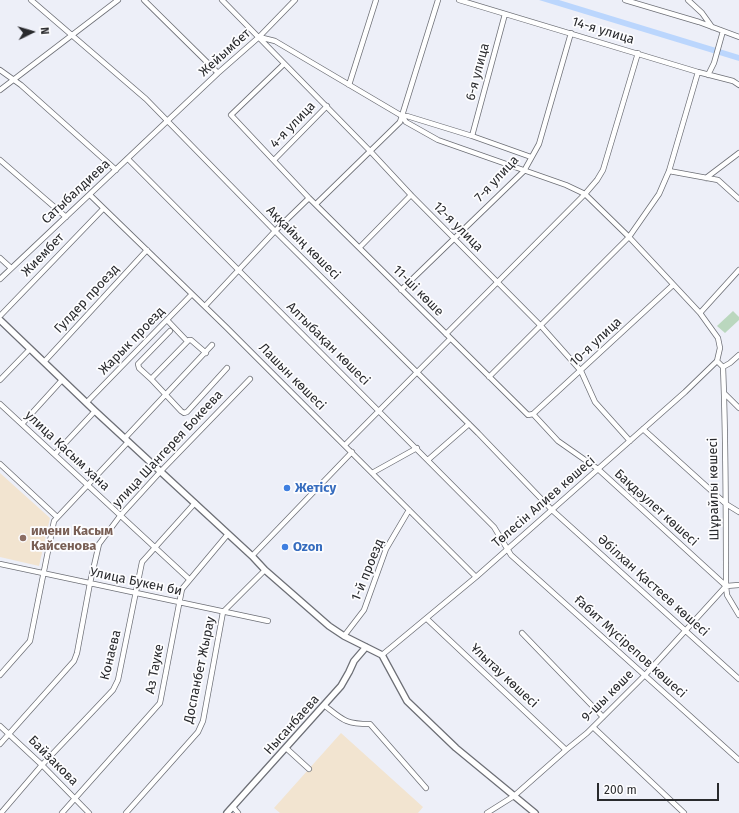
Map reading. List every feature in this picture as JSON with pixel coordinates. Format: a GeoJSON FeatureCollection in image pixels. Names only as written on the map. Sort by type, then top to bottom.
{"type":"FeatureCollection","features":[{"type":"Feature","properties":{"kind":"street","name":"Аққайың көшесі"},"geometry":{"type":"LineString","coordinates":[[32,0],[146,99],[275,231],[469,424],[552,510]]}},
{"type":"Feature","properties":{"kind":"street"},"geometry":{"type":"LineString","coordinates":[[0,90],[118,0]]}},
{"type":"Feature","properties":{"kind":"street"},"geometry":{"type":"LineString","coordinates":[[144,0],[218,73]]}},
{"type":"Feature","properties":{"kind":"street","name":"12-я улица"},"geometry":{"type":"LineString","coordinates":[[222,0],[327,106],[411,195],[541,326],[582,371],[595,402],[630,441]]}},
{"type":"Feature","properties":{"kind":"street","name":"Жейымбет"},"geometry":{"type":"LineString","coordinates":[[167,120],[259,37],[295,0]]}},
{"type":"Feature","properties":{"kind":"street"},"geometry":{"type":"LineString","coordinates":[[348,85],[376,0]]}},
{"type":"Feature","properties":{"kind":"street"},"geometry":{"type":"LineString","coordinates":[[316,204],[371,152],[400,122],[438,0]]}},
{"type":"Feature","properties":{"kind":"street","name":"14-я улица"},"geometry":{"type":"LineString","coordinates":[[459,0],[708,75],[733,81],[739,86]]}},
{"type":"Feature","properties":{"kind":"street"},"geometry":{"type":"LineString","coordinates":[[628,0],[699,22],[739,37]]}},
{"type":"Feature","properties":{"kind":"street"},"geometry":{"type":"LineString","coordinates":[[688,0],[702,13],[712,27]]}},
{"type":"Feature","properties":{"kind":"street"},"geometry":{"type":"LineString","coordinates":[[699,22],[702,13]]}},
{"type":"Feature","properties":{"kind":"street","name":"6-я улица"},"geometry":{"type":"LineString","coordinates":[[472,136],[505,14]]}},
{"type":"Feature","properties":{"kind":"street"},"geometry":{"type":"LineString","coordinates":[[708,75],[714,63],[723,31]]}},
{"type":"Feature","properties":{"kind":"street","name":"7-я улица"},"geometry":{"type":"LineString","coordinates":[[401,290],[524,171],[538,144],[571,33]]}},
{"type":"Feature","properties":{"kind":"street"},"geometry":{"type":"LineString","coordinates":[[259,37],[275,41],[402,116],[406,122],[438,140],[566,185],[585,194],[629,237],[700,313],[718,338],[720,348],[717,361],[723,367],[739,355]]}},
{"type":"Feature","properties":{"kind":"street"},"geometry":{"type":"LineString","coordinates":[[446,334],[585,194],[597,180],[603,170],[638,54]]}},
{"type":"Feature","properties":{"kind":"street","name":"11-ші көше"},"geometry":{"type":"LineString","coordinates":[[284,64],[231,115],[309,198],[528,415],[533,414],[558,441],[598,469]]}},
{"type":"Feature","properties":{"kind":"street"},"geometry":{"type":"LineString","coordinates":[[0,70],[21,85],[116,170]]}},
{"type":"Feature","properties":{"kind":"street"},"geometry":{"type":"LineString","coordinates":[[489,377],[629,237],[659,194],[669,171],[698,72]]}},
{"type":"Feature","properties":{"kind":"street","name":"4-я улица"},"geometry":{"type":"LineString","coordinates":[[274,160],[327,106]]}},
{"type":"Feature","properties":{"kind":"street"},"geometry":{"type":"LineString","coordinates":[[402,116],[407,116],[472,136],[531,158]]}},
{"type":"Feature","properties":{"kind":"street","name":"Сатыбалдиева"},"geometry":{"type":"LineString","coordinates":[[0,279],[128,159],[167,120]]}},
{"type":"Feature","properties":{"kind":"street"},"geometry":{"type":"LineString","coordinates":[[706,178],[739,153]]}},
{"type":"Feature","properties":{"kind":"street","name":"Алтыбақан көшесі"},"geometry":{"type":"LineString","coordinates":[[128,159],[378,410],[429,459],[494,527],[507,549]]}},
{"type":"Feature","properties":{"kind":"street"},"geometry":{"type":"LineString","coordinates":[[0,160],[66,218]]}},
{"type":"Feature","properties":{"kind":"street"},"geometry":{"type":"LineString","coordinates":[[669,171],[718,180],[739,199]]}},
{"type":"Feature","properties":{"kind":"street","name":"Лашын көшесі"},"geometry":{"type":"LineString","coordinates":[[90,195],[205,306],[476,577]]}},
{"type":"Feature","properties":{"kind":"street"},"geometry":{"type":"LineString","coordinates":[[360,247],[411,195]]}},
{"type":"Feature","properties":{"kind":"street"},"geometry":{"type":"LineString","coordinates":[[205,306],[275,231],[309,198]]}},
{"type":"Feature","properties":{"kind":"street","name":"Жиембет"},"geometry":{"type":"LineString","coordinates":[[0,316],[103,209]]}},
{"type":"Feature","properties":{"kind":"street","name":"Гулдер проезд"},"geometry":{"type":"LineString","coordinates":[[44,362],[147,250]]}},
{"type":"Feature","properties":{"kind":"street"},"geometry":{"type":"LineString","coordinates":[[0,258],[11,268]]}},
{"type":"Feature","properties":{"kind":"street"},"geometry":{"type":"LineString","coordinates":[[700,313],[739,270]]}},
{"type":"Feature","properties":{"kind":"street","name":"10-я улица"},"geometry":{"type":"LineString","coordinates":[[533,414],[582,371],[673,285]]}},
{"type":"Feature","properties":{"kind":"street","name":"Жарык проезд"},"geometry":{"type":"LineString","coordinates":[[87,402],[192,294]]}},
{"type":"Feature","properties":{"kind":"street"},"geometry":{"type":"LineString","coordinates":[[0,320],[95,411],[252,556],[265,570],[329,626],[344,636],[382,655],[409,703],[456,748],[535,813]]}},
{"type":"Feature","properties":{"kind":"street"},"geometry":{"type":"LineString","coordinates":[[167,320],[186,339],[187,342]]}},
{"type":"Feature","properties":{"kind":"street"},"geometry":{"type":"LineString","coordinates":[[170,331],[138,364],[139,368],[184,413],[187,412],[226,368]]}},
{"type":"Feature","properties":{"kind":"street"},"geometry":{"type":"LineString","coordinates":[[345,445],[450,339]]}},
{"type":"Feature","properties":{"kind":"street"},"geometry":{"type":"LineString","coordinates":[[151,380],[187,342],[191,340],[206,353]]}},
{"type":"Feature","properties":{"kind":"street"},"geometry":{"type":"LineString","coordinates":[[0,676],[30,641],[53,522],[88,485],[126,440],[212,345]]}},
{"type":"Feature","properties":{"kind":"street"},"geometry":{"type":"LineString","coordinates":[[0,380],[30,349]]}},
{"type":"Feature","properties":{"kind":"street","name":"Төлесін Алиев көшесі"},"geometry":{"type":"LineString","coordinates":[[382,655],[476,577],[630,441],[717,361]]}},
{"type":"Feature","properties":{"kind":"street","name":"Шұрайлы көшесі"},"geometry":{"type":"LineString","coordinates":[[723,367],[726,586],[727,595],[739,616]]}},
{"type":"Feature","properties":{"kind":"street","name":"улица Шангерея Бокеева"},"geometry":{"type":"LineString","coordinates":[[0,744],[74,661],[77,653],[98,546],[120,516],[160,471],[250,379]]}},
{"type":"Feature","properties":{"kind":"street"},"geometry":{"type":"LineString","coordinates":[[22,424],[62,380]]}},
{"type":"Feature","properties":{"kind":"street"},"geometry":{"type":"LineString","coordinates":[[724,393],[739,408]]}},
{"type":"Feature","properties":{"kind":"street","name":"улица Касым хана"},"geometry":{"type":"LineString","coordinates":[[0,404],[189,579]]}},
{"type":"Feature","properties":{"kind":"street"},"geometry":{"type":"LineString","coordinates":[[55,454],[95,411]]}},
{"type":"Feature","properties":{"kind":"street"},"geometry":{"type":"LineString","coordinates":[[429,459],[469,424]]}},
{"type":"Feature","properties":{"kind":"street"},"geometry":{"type":"LineString","coordinates":[[643,429],[726,504],[739,512]]}},
{"type":"Feature","properties":{"kind":"street"},"geometry":{"type":"LineString","coordinates":[[372,473],[417,448]]}},
{"type":"Feature","properties":{"kind":"street"},"geometry":{"type":"LineString","coordinates":[[252,556],[352,452]]}},
{"type":"Feature","properties":{"kind":"street"},"geometry":{"type":"LineString","coordinates":[[0,464],[57,517]]}},
{"type":"Feature","properties":{"kind":"street","name":"Бақдәулет көшесi"},"geometry":{"type":"LineString","coordinates":[[598,469],[726,586]]}},
{"type":"Feature","properties":{"kind":"street","name":"Конаева"},"geometry":{"type":"LineString","coordinates":[[1,813],[42,765],[113,690],[116,684],[137,593],[142,562],[195,503]]}},
{"type":"Feature","properties":{"kind":"street","name":"1-й проезд"},"geometry":{"type":"LineString","coordinates":[[344,636],[364,610],[386,550],[409,510]]}},
{"type":"Feature","properties":{"kind":"street","name":"Әбілхан Қастеев көшесi"},"geometry":{"type":"LineString","coordinates":[[552,510],[739,679]]}},
{"type":"Feature","properties":{"kind":"street","name":"Аз Тауке"},"geometry":{"type":"LineString","coordinates":[[62,813],[160,703],[182,590],[189,579],[228,534]]}},
{"type":"Feature","properties":{"kind":"street","name":"Ғабит Мүсірепов көшесi"},"geometry":{"type":"LineString","coordinates":[[507,549],[511,555],[739,760]]}},
{"type":"Feature","properties":{"kind":"street","name":"Улица Букен би"},"geometry":{"type":"LineString","coordinates":[[0,564],[268,621]]}},
{"type":"Feature","properties":{"kind":"street","name":"Доспанбет Жырау"},"geometry":{"type":"LineString","coordinates":[[126,813],[201,727],[223,612],[265,570]]}},
{"type":"Feature","properties":{"kind":"street"},"geometry":{"type":"LineString","coordinates":[[726,586],[739,585]]}},
{"type":"Feature","properties":{"kind":"street","name":"9-шы көше"},"geometry":{"type":"LineString","coordinates":[[488,813],[514,796],[604,717],[686,631],[726,586]]}},
{"type":"Feature","properties":{"kind":"street","name":"Ұлытау көшесi"},"geometry":{"type":"LineString","coordinates":[[427,619],[566,750]]}},
{"type":"Feature","properties":{"kind":"street"},"geometry":{"type":"LineString","coordinates":[[522,633],[604,717]]}},
{"type":"Feature","properties":{"kind":"street","name":"Нысанбаева"},"geometry":{"type":"LineString","coordinates":[[227,813],[341,686],[354,661],[366,647]]}},
{"type":"Feature","properties":{"kind":"street"},"geometry":{"type":"LineString","coordinates":[[324,705],[346,722],[370,724],[426,788]]}},
{"type":"Feature","properties":{"kind":"street","name":"Байзакова"},"geometry":{"type":"LineString","coordinates":[[0,726],[42,765],[89,813]]}},
{"type":"Feature","properties":{"kind":"street"},"geometry":{"type":"LineString","coordinates":[[593,727],[684,813]]}},
{"type":"Feature","properties":{"kind":"street"},"geometry":{"type":"LineString","coordinates":[[286,748],[309,769]]}},
{"type":"Feature","properties":{"kind":"street"},"geometry":{"type":"LineString","coordinates":[[233,808],[238,813]]}},
{"type":"Feature","properties":{"kind":"shaded area","name":"имени Касым Кайсенова"},"geometry":{"type":"Polygon","coordinates":[[[0,473],[50,518],[39,566],[0,557],[0,473]]]}},
{"type":"Feature","properties":{"kind":"shaded area"},"geometry":{"type":"Polygon","coordinates":[[[341,733],[423,807],[418,813],[280,813],[274,808],[341,733]]]}},
{"type":"Feature","properties":{"kind":"green space"},"geometry":{"type":"Polygon","coordinates":[[[733,311],[739,317],[739,320],[725,333],[717,326],[733,311]]]}},
{"type":"Feature","properties":{"kind":"water"},"geometry":{"type":"Polygon","coordinates":[[[539,0],[559,0],[739,55],[739,61],[539,0]]]}},
{"type":"Feature","properties":{"kind":"place","name":"Жетісу"},"geometry":{"type":"Point","coordinates":[287,488]}},
{"type":"Feature","properties":{"kind":"place","name":"имени Касым Кайсенова"},"geometry":{"type":"Point","coordinates":[23,538]}},
{"type":"Feature","properties":{"kind":"place","name":"Ozon"},"geometry":{"type":"Point","coordinates":[285,547]}}]}
